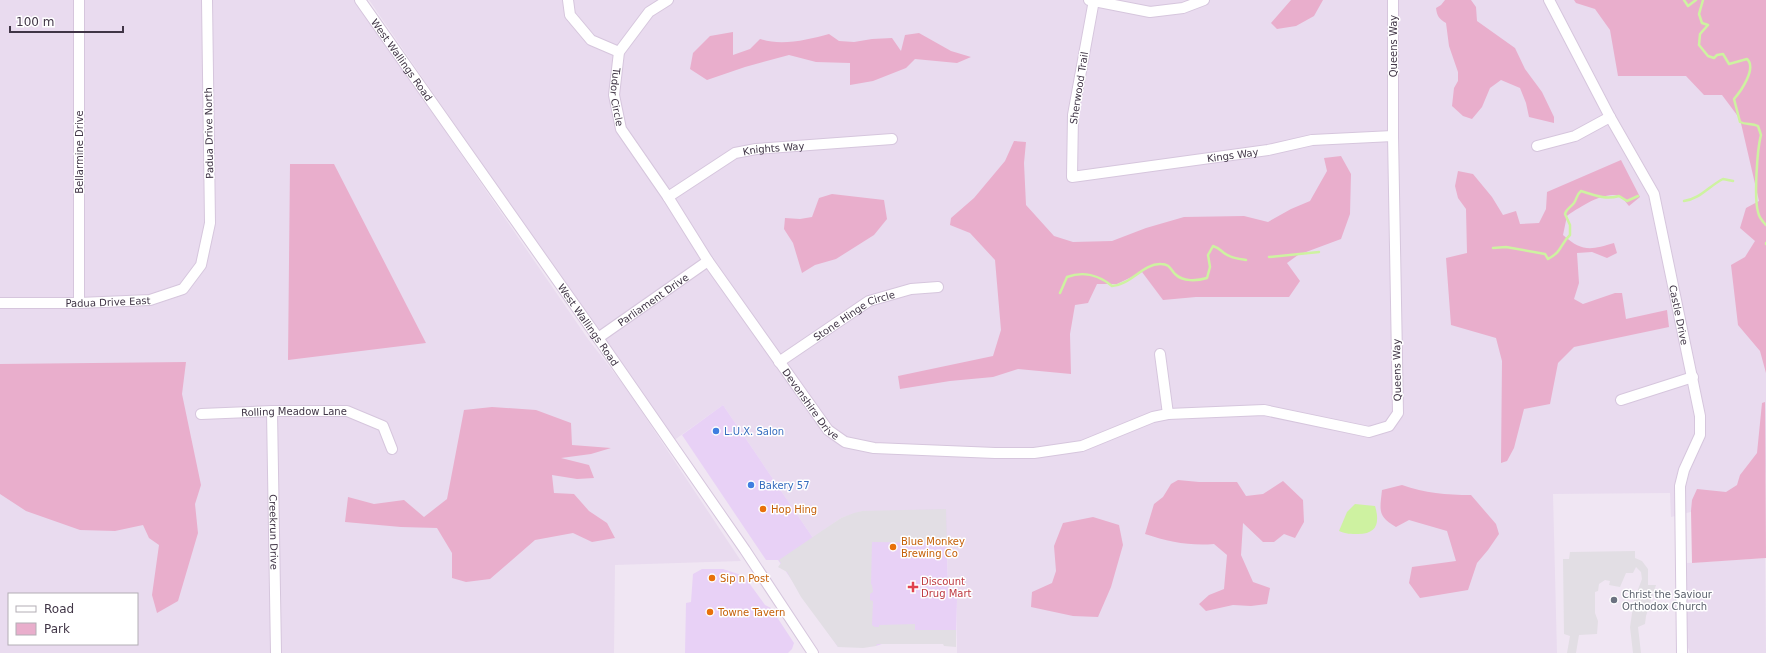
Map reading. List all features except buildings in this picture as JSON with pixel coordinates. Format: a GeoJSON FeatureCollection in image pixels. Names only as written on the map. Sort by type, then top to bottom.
{"type":"FeatureCollection","features":[{"type":"Feature","properties":{"kind":"street","name":"Bellarmine Drive"},"geometry":{"type":"LineString","coordinates":[[79,0],[79,303]]}},
{"type":"Feature","properties":{"kind":"street","name":"Padua Drive North"},"geometry":{"type":"LineString","coordinates":[[201,265],[210,223],[207,0]]}},
{"type":"Feature","properties":{"kind":"street","name":"West Wallings Road"},"geometry":{"type":"LineString","coordinates":[[360,0],[598,338],[745,550],[813,653]]}},
{"type":"Feature","properties":{"kind":"street"},"geometry":{"type":"LineString","coordinates":[[568,0],[570,15],[591,40],[619,52],[649,12],[668,0]]}},
{"type":"Feature","properties":{"kind":"street"},"geometry":{"type":"LineString","coordinates":[[1093,0],[1150,12],[1183,8],[1204,0]]}},
{"type":"Feature","properties":{"kind":"street","name":"Sherwood Trail"},"geometry":{"type":"LineString","coordinates":[[1072,177],[1073,115],[1093,0]]}},
{"type":"Feature","properties":{"kind":"street","name":"Queens Way"},"geometry":{"type":"LineString","coordinates":[[1064,448],[1082,446],[1153,416],[1168,414],[1264,410],[1369,432],[1389,426],[1398,413],[1393,136],[1393,0]]}},
{"type":"Feature","properties":{"kind":"street","name":"Castle Drive"},"geometry":{"type":"LineString","coordinates":[[1549,0],[1610,117],[1654,194],[1700,416],[1700,435],[1684,470],[1680,486],[1682,653]]}},
{"type":"Feature","properties":{"kind":"street","name":"Tudor Circle"},"geometry":{"type":"LineString","coordinates":[[619,52],[614,96],[621,129],[668,197],[708,261]]}},
{"type":"Feature","properties":{"kind":"street"},"geometry":{"type":"LineString","coordinates":[[1537,146],[1575,136],[1610,117]]}},
{"type":"Feature","properties":{"kind":"street","name":"Kings Way"},"geometry":{"type":"LineString","coordinates":[[1072,177],[1268,150],[1312,140],[1393,136]]}},
{"type":"Feature","properties":{"kind":"street","name":"Knights Way"},"geometry":{"type":"LineString","coordinates":[[668,197],[735,153],[892,139]]}},
{"type":"Feature","properties":{"kind":"street","name":"Parliament Drive"},"geometry":{"type":"LineString","coordinates":[[598,338],[708,261]]}},
{"type":"Feature","properties":{"kind":"street","name":"Devonshire Drive"},"geometry":{"type":"LineString","coordinates":[[708,261],[828,430],[845,442],[874,448],[994,453],[1034,453],[1064,448]]}},
{"type":"Feature","properties":{"kind":"street","name":"Padua Drive East"},"geometry":{"type":"LineString","coordinates":[[0,303],[79,303],[150,300],[183,288],[201,265]]}},
{"type":"Feature","properties":{"kind":"street","name":"Stone Hinge Circle"},"geometry":{"type":"LineString","coordinates":[[779,362],[869,301],[911,289],[938,287]]}},
{"type":"Feature","properties":{"kind":"street"},"geometry":{"type":"LineString","coordinates":[[1160,354],[1168,414]]}},
{"type":"Feature","properties":{"kind":"street"},"geometry":{"type":"LineString","coordinates":[[1621,400],[1692,377]]}},
{"type":"Feature","properties":{"kind":"street","name":"Rolling Meadow Lane"},"geometry":{"type":"LineString","coordinates":[[201,414],[272,411],[347,411],[382,426],[392,449]]}},
{"type":"Feature","properties":{"kind":"street","name":"Creekrun Drive"},"geometry":{"type":"LineString","coordinates":[[272,411],[276,653]]}},
{"type":"Feature","properties":{"kind":"shaded area"},"geometry":{"type":"Polygon","coordinates":[[[0,0],[355,0],[588,339],[626,388],[741,561],[615,565],[614,653],[0,653],[0,0]]]}},
{"type":"Feature","properties":{"kind":"shaded area"},"geometry":{"type":"Polygon","coordinates":[[[369,0],[1766,0],[1766,464],[1764,493],[1671,517],[1670,493],[1553,494],[1557,653],[957,653],[957,599],[948,593],[947,535],[862,511],[841,518],[813,538],[723,405],[673,441],[369,0]]]}},
{"type":"Feature","properties":{"kind":"shaded area"},"geometry":{"type":"Polygon","coordinates":[[[723,405],[813,538],[859,512],[946,509],[948,593],[957,599],[956,643],[882,644],[876,646],[838,647],[778,560],[766,560],[682,435],[723,405]]]}},
{"type":"Feature","properties":{"kind":"shaded area"},"geometry":{"type":"Polygon","coordinates":[[[1355,504],[1375,506],[1377,522],[1373,530],[1353,534],[1339,531],[1347,512],[1355,504]]]}},
{"type":"Feature","properties":{"kind":"shaded area"},"geometry":{"type":"Polygon","coordinates":[[[946,509],[947,543],[872,542],[871,584],[873,592],[870,594],[870,600],[873,601],[872,625],[875,627],[879,627],[879,625],[915,624],[915,630],[956,630],[956,647],[944,646],[943,644],[877,644],[876,646],[863,648],[838,647],[801,597],[787,572],[778,567],[781,563],[779,560],[841,518],[854,513],[862,511],[946,509]]]}},
{"type":"Feature","properties":{"kind":"shaded area"},"geometry":{"type":"Polygon","coordinates":[[[1635,551],[1635,558],[1642,561],[1648,569],[1648,585],[1656,585],[1646,616],[1645,624],[1638,627],[1641,653],[1633,653],[1630,627],[1634,600],[1642,579],[1641,572],[1636,567],[1633,573],[1626,573],[1620,587],[1609,585],[1610,581],[1605,580],[1599,584],[1598,591],[1595,592],[1595,613],[1598,621],[1597,634],[1579,635],[1576,653],[1567,653],[1570,636],[1564,634],[1563,559],[1569,559],[1570,552],[1635,551]]]}},
{"type":"Feature","properties":{"kind":"shaded area"},"geometry":{"type":"Polygon","coordinates":[[[1765,558],[1766,653],[1690,653],[1687,645],[1687,563],[1765,558]]]}},
{"type":"Feature","properties":{"kind":"shaded area"},"geometry":{"type":"Polygon","coordinates":[[[702,569],[723,569],[744,576],[765,605],[771,608],[794,643],[792,649],[788,653],[685,653],[686,603],[691,602],[693,574],[702,569]]]}},
{"type":"Feature","properties":{"kind":"green space"},"geometry":{"type":"Polygon","coordinates":[[[1291,0],[1323,0],[1314,16],[1296,26],[1277,29],[1271,23],[1291,0]]]}},
{"type":"Feature","properties":{"kind":"green space"},"geometry":{"type":"Polygon","coordinates":[[[1445,0],[1471,0],[1476,7],[1477,21],[1515,48],[1525,69],[1542,92],[1554,117],[1554,123],[1529,117],[1526,103],[1520,88],[1501,80],[1490,88],[1482,107],[1472,119],[1463,116],[1452,106],[1454,88],[1458,81],[1458,72],[1449,46],[1446,23],[1439,17],[1436,8],[1445,0]]]}},
{"type":"Feature","properties":{"kind":"green space"},"geometry":{"type":"Polygon","coordinates":[[[1574,0],[1766,0],[1766,373],[1760,351],[1738,325],[1731,265],[1745,257],[1755,241],[1740,228],[1746,208],[1759,201],[1740,119],[1722,95],[1704,95],[1686,76],[1618,76],[1610,30],[1595,9],[1576,3],[1574,0]]]}},
{"type":"Feature","properties":{"kind":"green space"},"geometry":{"type":"Polygon","coordinates":[[[733,32],[733,55],[750,49],[760,39],[786,42],[829,34],[839,41],[854,42],[892,38],[901,51],[905,35],[919,33],[951,51],[971,57],[957,63],[915,59],[906,68],[873,81],[850,85],[850,63],[816,62],[789,55],[745,67],[707,80],[690,69],[693,53],[710,36],[733,32]]]}},
{"type":"Feature","properties":{"kind":"green space"},"geometry":{"type":"Polygon","coordinates":[[[1014,141],[1026,142],[1024,163],[1026,205],[1054,236],[1073,242],[1112,241],[1146,228],[1184,217],[1244,216],[1268,222],[1291,209],[1310,201],[1327,171],[1324,158],[1341,156],[1351,174],[1350,214],[1341,239],[1298,255],[1287,263],[1300,281],[1289,297],[1196,297],[1163,300],[1142,272],[1117,284],[1097,284],[1088,303],[1075,305],[1070,334],[1071,374],[1018,369],[993,377],[950,381],[900,389],[898,376],[993,356],[1001,330],[995,260],[970,233],[950,225],[951,218],[974,198],[1005,161],[1014,141]]]}},
{"type":"Feature","properties":{"kind":"green space"},"geometry":{"type":"Polygon","coordinates":[[[1621,160],[1640,197],[1629,206],[1621,197],[1608,195],[1585,204],[1567,216],[1563,235],[1570,241],[1581,247],[1587,248],[1599,247],[1614,243],[1617,253],[1607,258],[1592,252],[1577,253],[1579,283],[1574,299],[1583,304],[1615,293],[1622,293],[1626,319],[1667,310],[1669,327],[1574,347],[1558,363],[1550,404],[1524,409],[1514,448],[1507,461],[1501,463],[1502,361],[1496,338],[1451,325],[1446,258],[1467,253],[1466,209],[1458,198],[1455,186],[1458,171],[1473,174],[1492,197],[1503,215],[1516,211],[1520,224],[1539,223],[1546,209],[1547,192],[1621,160]]]}},
{"type":"Feature","properties":{"kind":"green space"},"geometry":{"type":"Polygon","coordinates":[[[290,164],[334,164],[426,343],[288,360],[290,164]]]}},
{"type":"Feature","properties":{"kind":"green space"},"geometry":{"type":"Polygon","coordinates":[[[832,194],[884,200],[887,219],[874,235],[836,259],[815,265],[802,273],[793,243],[784,229],[785,218],[800,219],[812,217],[819,198],[832,194]]]}},
{"type":"Feature","properties":{"kind":"green space"},"geometry":{"type":"Polygon","coordinates":[[[186,362],[182,394],[201,485],[195,504],[198,533],[178,601],[157,613],[152,595],[159,545],[149,538],[143,525],[115,531],[80,530],[26,511],[0,494],[0,364],[186,362]]]}},
{"type":"Feature","properties":{"kind":"green space"},"geometry":{"type":"Polygon","coordinates":[[[1765,402],[1766,558],[1692,563],[1692,500],[1697,489],[1726,492],[1737,485],[1740,475],[1757,453],[1762,403],[1765,402]]]}},
{"type":"Feature","properties":{"kind":"green space"},"geometry":{"type":"Polygon","coordinates":[[[492,407],[536,410],[571,423],[572,445],[611,448],[591,454],[561,458],[589,465],[594,478],[577,479],[552,475],[554,493],[574,494],[589,511],[607,523],[615,538],[592,542],[573,533],[535,540],[490,579],[466,582],[452,578],[452,553],[437,528],[401,527],[345,522],[348,497],[374,504],[404,500],[424,517],[447,499],[464,410],[492,407]]]}},
{"type":"Feature","properties":{"kind":"green space"},"geometry":{"type":"Polygon","coordinates":[[[1178,480],[1199,482],[1237,482],[1246,496],[1263,494],[1283,481],[1303,500],[1304,522],[1295,538],[1284,534],[1274,542],[1263,542],[1243,523],[1241,555],[1253,582],[1270,588],[1267,604],[1251,606],[1233,605],[1206,611],[1199,604],[1209,595],[1224,589],[1227,555],[1214,544],[1180,543],[1145,534],[1154,504],[1163,497],[1171,484],[1178,480]]]}},
{"type":"Feature","properties":{"kind":"green space"},"geometry":{"type":"Polygon","coordinates":[[[1402,485],[1436,493],[1471,495],[1496,524],[1499,534],[1477,563],[1468,590],[1420,598],[1409,583],[1412,567],[1456,561],[1447,531],[1409,520],[1396,527],[1383,516],[1381,512],[1382,490],[1402,485]]]}},
{"type":"Feature","properties":{"kind":"green space"},"geometry":{"type":"Polygon","coordinates":[[[1093,517],[1119,525],[1123,545],[1111,587],[1098,617],[1073,616],[1031,607],[1032,592],[1052,583],[1056,571],[1054,546],[1063,523],[1093,517]]]}},
{"type":"Feature","properties":{"kind":"waterway"},"geometry":{"type":"LineString","coordinates":[[1684,0],[1688,6],[1696,0]]}},
{"type":"Feature","properties":{"kind":"waterway"},"geometry":{"type":"LineString","coordinates":[[1703,0],[1699,14],[1702,23],[1708,25],[1700,34],[1699,45],[1708,56],[1714,58],[1717,55],[1723,54],[1729,64],[1747,59],[1750,63],[1747,79],[1734,99],[1740,122],[1758,126],[1761,135],[1757,162],[1756,196],[1758,214],[1766,225]]}},
{"type":"Feature","properties":{"kind":"waterway"},"geometry":{"type":"LineString","coordinates":[[1684,201],[1695,198],[1723,179],[1733,181]]}},
{"type":"Feature","properties":{"kind":"waterway"},"geometry":{"type":"LineString","coordinates":[[1493,248],[1506,247],[1545,254],[1548,259],[1559,250],[1570,235],[1570,225],[1565,214],[1581,191],[1604,197],[1619,196],[1627,201],[1638,196]]}},
{"type":"Feature","properties":{"kind":"waterway"},"geometry":{"type":"LineString","coordinates":[[1060,293],[1067,277],[1073,275],[1091,275],[1102,279],[1112,286],[1125,282],[1148,267],[1161,264],[1166,265],[1178,277],[1186,280],[1199,280],[1207,278],[1210,267],[1208,255],[1213,246],[1218,248],[1226,255],[1246,260]]}},
{"type":"Feature","properties":{"kind":"waterway"},"geometry":{"type":"LineString","coordinates":[[1269,257],[1319,252]]}},
{"type":"Feature","properties":{"kind":"place","name":"L.U.X. Salon"},"geometry":{"type":"Point","coordinates":[716,431]}},
{"type":"Feature","properties":{"kind":"place","name":"Bakery 57"},"geometry":{"type":"Point","coordinates":[751,485]}},
{"type":"Feature","properties":{"kind":"place","name":"Hop Hing"},"geometry":{"type":"Point","coordinates":[763,509]}},
{"type":"Feature","properties":{"kind":"place","name":"Blue Monkey Brewing Co"},"geometry":{"type":"Point","coordinates":[893,547]}},
{"type":"Feature","properties":{"kind":"place","name":"Sip n Post"},"geometry":{"type":"Point","coordinates":[712,578]}},
{"type":"Feature","properties":{"kind":"place","name":"Discount Drug Mart"},"geometry":{"type":"Point","coordinates":[913,587]}},
{"type":"Feature","properties":{"kind":"place","name":"Christ the Saviour Orthodox Church"},"geometry":{"type":"Point","coordinates":[1614,600]}},
{"type":"Feature","properties":{"kind":"place","name":"Towne Tavern"},"geometry":{"type":"Point","coordinates":[710,612]}}]}
